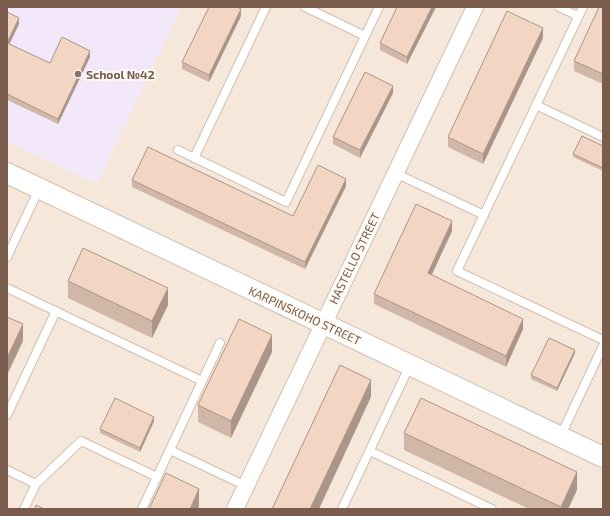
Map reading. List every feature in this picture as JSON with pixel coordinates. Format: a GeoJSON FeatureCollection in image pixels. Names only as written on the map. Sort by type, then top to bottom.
{"type":"FeatureCollection","features":[{"type":"Feature","properties":{"kind":"street","name":"HASTELLO STREET"},"geometry":{"type":"LineString","coordinates":[[235,509],[475,7]]}},
{"type":"Feature","properties":{"kind":"street","name":"KARPINSKOHO STREET"},"geometry":{"type":"LineString","coordinates":[[7,173],[603,457]]}},
{"type":"Feature","properties":{"kind":"lane"},"geometry":{"type":"LineString","coordinates":[[194,158],[266,7]]}},
{"type":"Feature","properties":{"kind":"lane"},"geometry":{"type":"LineString","coordinates":[[305,7],[317,10],[366,36]]}},
{"type":"Feature","properties":{"kind":"lane"},"geometry":{"type":"LineString","coordinates":[[178,150],[286,202],[379,7]]}},
{"type":"Feature","properties":{"kind":"lane"},"geometry":{"type":"LineString","coordinates":[[559,7],[578,16]]}},
{"type":"Feature","properties":{"kind":"lane"},"geometry":{"type":"LineString","coordinates":[[582,7],[457,271],[603,340]]}},
{"type":"Feature","properties":{"kind":"lane"},"geometry":{"type":"LineString","coordinates":[[536,105],[603,137]]}},
{"type":"Feature","properties":{"kind":"lane"},"geometry":{"type":"LineString","coordinates":[[395,173],[484,215]]}},
{"type":"Feature","properties":{"kind":"lane"},"geometry":{"type":"LineString","coordinates":[[7,257],[39,189]]}},
{"type":"Feature","properties":{"kind":"lane"},"geometry":{"type":"LineString","coordinates":[[7,288],[202,381]]}},
{"type":"Feature","properties":{"kind":"lane"},"geometry":{"type":"LineString","coordinates":[[7,415],[56,312]]}},
{"type":"Feature","properties":{"kind":"lane"},"geometry":{"type":"LineString","coordinates":[[142,509],[220,343]]}},
{"type":"Feature","properties":{"kind":"lane"},"geometry":{"type":"LineString","coordinates":[[560,437],[603,346]]}},
{"type":"Feature","properties":{"kind":"lane"},"geometry":{"type":"LineString","coordinates":[[342,509],[410,366]]}},
{"type":"Feature","properties":{"kind":"lane"},"geometry":{"type":"LineString","coordinates":[[24,509],[36,484],[81,441],[157,477]]}},
{"type":"Feature","properties":{"kind":"lane"},"geometry":{"type":"LineString","coordinates":[[170,450],[246,486]]}},
{"type":"Feature","properties":{"kind":"lane"},"geometry":{"type":"LineString","coordinates":[[370,451],[492,509]]}},
{"type":"Feature","properties":{"kind":"lane"},"geometry":{"type":"LineString","coordinates":[[7,470],[36,484]]}},
{"type":"Feature","properties":{"kind":"shaded area"},"geometry":{"type":"Polygon","coordinates":[[[7,7],[469,7],[320,316],[7,167],[7,7]]]}},
{"type":"Feature","properties":{"kind":"shaded area","name":"School №42"},"geometry":{"type":"Polygon","coordinates":[[[7,7],[182,7],[97,184],[7,141],[7,7]]]}},
{"type":"Feature","properties":{"kind":"shaded area"},"geometry":{"type":"Polygon","coordinates":[[[481,7],[603,7],[603,450],[331,321],[481,7]]]}},
{"type":"Feature","properties":{"kind":"shaded area"},"geometry":{"type":"Polygon","coordinates":[[[7,179],[316,326],[228,509],[7,509],[7,179]]]}},
{"type":"Feature","properties":{"kind":"shaded area"},"geometry":{"type":"Polygon","coordinates":[[[326,332],[603,465],[603,509],[243,509],[326,332]]]}},
{"type":"Feature","properties":{"kind":"building"},"geometry":{"type":"Polygon","coordinates":[[[209,7],[237,7],[241,9],[209,75],[182,62],[209,7]]]}},
{"type":"Feature","properties":{"kind":"building"},"geometry":{"type":"Polygon","coordinates":[[[397,7],[432,7],[407,57],[380,43],[397,7]]]}},
{"type":"Feature","properties":{"kind":"building"},"geometry":{"type":"Polygon","coordinates":[[[599,7],[603,7],[603,74],[574,61],[599,7]]]}},
{"type":"Feature","properties":{"kind":"building"},"geometry":{"type":"Polygon","coordinates":[[[507,11],[543,28],[483,154],[448,137],[507,11]]]}},
{"type":"Feature","properties":{"kind":"building"},"geometry":{"type":"Polygon","coordinates":[[[7,12],[19,18],[7,43],[7,12]]]}},
{"type":"Feature","properties":{"kind":"building"},"geometry":{"type":"Polygon","coordinates":[[[62,37],[90,51],[58,119],[7,94],[7,43],[50,63],[62,37]]]}},
{"type":"Feature","properties":{"kind":"building"},"geometry":{"type":"Polygon","coordinates":[[[365,72],[393,86],[360,150],[333,137],[365,72]]]}},
{"type":"Feature","properties":{"kind":"building"},"geometry":{"type":"Polygon","coordinates":[[[582,136],[603,146],[603,168],[573,154],[582,136]]]}},
{"type":"Feature","properties":{"kind":"building"},"geometry":{"type":"Polygon","coordinates":[[[148,147],[293,216],[318,165],[346,179],[305,262],[132,180],[148,147]]]}},
{"type":"Feature","properties":{"kind":"building"},"geometry":{"type":"Polygon","coordinates":[[[416,204],[452,221],[428,273],[523,319],[506,356],[374,294],[416,204]]]}},
{"type":"Feature","properties":{"kind":"building"},"geometry":{"type":"Polygon","coordinates":[[[83,248],[168,288],[152,321],[68,281],[83,248]]]}},
{"type":"Feature","properties":{"kind":"building"},"geometry":{"type":"Polygon","coordinates":[[[7,317],[23,324],[7,358],[7,317]]]}},
{"type":"Feature","properties":{"kind":"building"},"geometry":{"type":"Polygon","coordinates":[[[239,319],[272,335],[231,421],[198,405],[239,319]]]}},
{"type":"Feature","properties":{"kind":"building"},"geometry":{"type":"Polygon","coordinates":[[[549,338],[575,350],[557,388],[531,375],[549,338]]]}},
{"type":"Feature","properties":{"kind":"building"},"geometry":{"type":"Polygon","coordinates":[[[340,365],[371,380],[310,509],[272,509],[340,365]]]}},
{"type":"Feature","properties":{"kind":"building"},"geometry":{"type":"Polygon","coordinates":[[[115,398],[154,417],[140,448],[100,429],[115,398]]]}},
{"type":"Feature","properties":{"kind":"building"},"geometry":{"type":"Polygon","coordinates":[[[421,398],[577,472],[561,507],[404,433],[421,398]]]}},
{"type":"Feature","properties":{"kind":"building"},"geometry":{"type":"Polygon","coordinates":[[[166,473],[199,489],[190,509],[149,509],[166,473]]]}},
{"type":"Feature","properties":{"kind":"building"},"geometry":{"type":"Polygon","coordinates":[[[36,505],[44,509],[35,509],[36,505]]]}},
{"type":"Feature","properties":{"kind":"place","name":"School №42"},"geometry":{"type":"Point","coordinates":[78,74]}}]}
